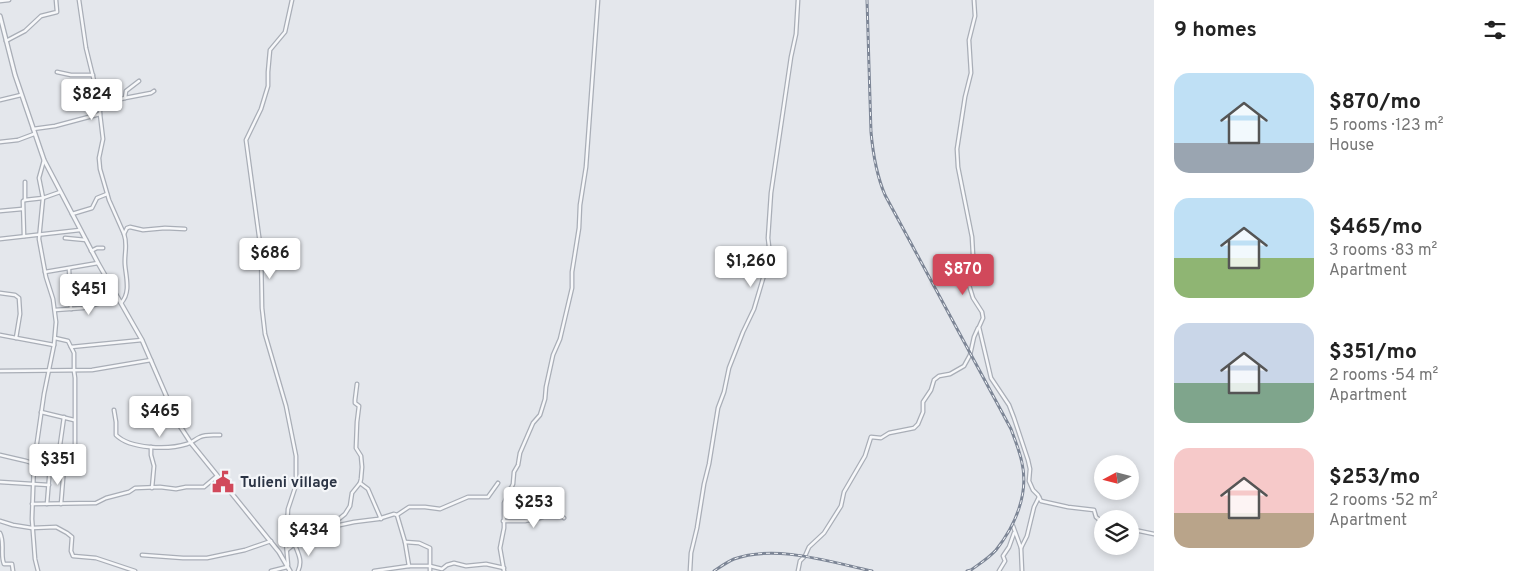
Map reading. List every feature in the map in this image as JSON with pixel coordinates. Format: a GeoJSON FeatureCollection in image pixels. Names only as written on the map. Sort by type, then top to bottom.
{"type":"FeatureCollection","features":[{"type":"Feature","properties":{"kind":"street"},"geometry":{"type":"LineString","coordinates":[[0,1],[9,0]]}},
{"type":"Feature","properties":{"kind":"street"},"geometry":{"type":"LineString","coordinates":[[6,41],[24,31],[41,16],[57,12],[56,0]]}},
{"type":"Feature","properties":{"kind":"street"},"geometry":{"type":"LineString","coordinates":[[78,0],[86,48],[100,104],[103,138],[99,163],[101,174],[127,244],[125,264],[127,290],[126,298],[121,303]]}},
{"type":"Feature","properties":{"kind":"street"},"geometry":{"type":"LineString","coordinates":[[289,568],[286,543],[288,509],[296,485],[296,456],[286,406],[265,334],[262,308],[261,251],[246,140],[261,109],[268,86],[270,50],[285,32],[292,0]]}},
{"type":"Feature","properties":{"kind":"street"},"geometry":{"type":"LineString","coordinates":[[374,571],[409,566],[430,566],[444,569],[448,564],[454,563],[466,566],[486,564],[504,569],[500,548],[504,531],[504,503],[513,484],[514,472],[518,465],[520,453],[541,410],[553,355],[560,339],[572,288],[572,272],[586,167],[598,0]]}},
{"type":"Feature","properties":{"kind":"street"},"geometry":{"type":"LineString","coordinates":[[690,571],[691,553],[718,408],[730,366],[754,309],[770,255],[768,238],[771,194],[796,34],[798,0]]}},
{"type":"Feature","properties":{"kind":"street"},"geometry":{"type":"LineString","coordinates":[[798,571],[800,560],[805,556],[809,547],[824,534],[841,506],[845,490],[867,452],[871,437],[881,438],[912,428],[918,424],[923,412],[923,402],[931,390],[934,380],[964,366],[970,355],[975,334],[983,315],[973,298],[969,285],[973,245],[958,167],[957,148],[965,96],[971,74],[969,40],[975,16],[974,0]]}},
{"type":"Feature","properties":{"kind":"street"},"geometry":{"type":"LineString","coordinates":[[0,16],[21,95],[44,160],[80,230],[142,340],[178,423],[217,476],[271,541],[289,568]]}},
{"type":"Feature","properties":{"kind":"street"},"geometry":{"type":"LineString","coordinates":[[57,72],[83,76],[93,75]]}},
{"type":"Feature","properties":{"kind":"street"},"geometry":{"type":"LineString","coordinates":[[125,98],[126,91],[139,81]]}},
{"type":"Feature","properties":{"kind":"street"},"geometry":{"type":"LineString","coordinates":[[100,104],[154,91]]}},
{"type":"Feature","properties":{"kind":"street"},"geometry":{"type":"LineString","coordinates":[[0,100],[21,95]]}},
{"type":"Feature","properties":{"kind":"street"},"geometry":{"type":"LineString","coordinates":[[33,129],[55,126],[100,114]]}},
{"type":"Feature","properties":{"kind":"street"},"geometry":{"type":"LineString","coordinates":[[0,142],[18,140],[34,134]]}},
{"type":"Feature","properties":{"kind":"street"},"geometry":{"type":"LineString","coordinates":[[38,571],[34,559],[32,528],[34,463],[55,338],[55,310],[45,272],[39,234],[43,198],[39,178],[44,160]]}},
{"type":"Feature","properties":{"kind":"street"},"geometry":{"type":"LineString","coordinates":[[24,236],[22,203],[24,200],[25,182]]}},
{"type":"Feature","properties":{"kind":"street"},"geometry":{"type":"LineString","coordinates":[[24,200],[43,198],[60,192]]}},
{"type":"Feature","properties":{"kind":"street"},"geometry":{"type":"LineString","coordinates":[[72,214],[90,209],[97,198],[107,194]]}},
{"type":"Feature","properties":{"kind":"street"},"geometry":{"type":"LineString","coordinates":[[0,211],[22,209]]}},
{"type":"Feature","properties":{"kind":"street"},"geometry":{"type":"LineString","coordinates":[[124,234],[126,229],[130,227],[143,230],[185,229]]}},
{"type":"Feature","properties":{"kind":"street"},"geometry":{"type":"LineString","coordinates":[[0,239],[80,230]]}},
{"type":"Feature","properties":{"kind":"street"},"geometry":{"type":"LineString","coordinates":[[65,238],[86,240]]}},
{"type":"Feature","properties":{"kind":"street"},"geometry":{"type":"LineString","coordinates":[[92,251],[103,248]]}},
{"type":"Feature","properties":{"kind":"street"},"geometry":{"type":"LineString","coordinates":[[45,272],[98,263]]}},
{"type":"Feature","properties":{"kind":"street"},"geometry":{"type":"LineString","coordinates":[[70,269],[71,309]]}},
{"type":"Feature","properties":{"kind":"street"},"geometry":{"type":"LineString","coordinates":[[0,293],[15,295],[19,298],[20,314],[16,338]]}},
{"type":"Feature","properties":{"kind":"street"},"geometry":{"type":"LineString","coordinates":[[55,310],[100,304],[118,298]]}},
{"type":"Feature","properties":{"kind":"street"},"geometry":{"type":"LineString","coordinates":[[979,327],[991,378],[1008,404],[1028,460],[1030,469],[1029,481],[1033,491],[1040,500],[1045,502],[1068,507],[1093,509],[1094,512]]}},
{"type":"Feature","properties":{"kind":"street"},"geometry":{"type":"LineString","coordinates":[[0,335],[54,345]]}},
{"type":"Feature","properties":{"kind":"street"},"geometry":{"type":"LineString","coordinates":[[0,456],[38,465],[64,467],[71,466],[74,461],[74,353],[67,340],[55,338]]}},
{"type":"Feature","properties":{"kind":"street"},"geometry":{"type":"LineString","coordinates":[[71,346],[142,340]]}},
{"type":"Feature","properties":{"kind":"street"},"geometry":{"type":"LineString","coordinates":[[0,371],[74,371],[151,360]]}},
{"type":"Feature","properties":{"kind":"street"},"geometry":{"type":"LineString","coordinates":[[332,528],[334,523],[347,511],[352,502],[352,493],[360,483],[362,459],[361,454],[356,448],[359,406],[354,400],[358,384]]}},
{"type":"Feature","properties":{"kind":"street"},"geometry":{"type":"LineString","coordinates":[[114,410],[116,437],[125,442],[151,447],[179,446],[191,443],[203,436],[220,434]]}},
{"type":"Feature","properties":{"kind":"street"},"geometry":{"type":"LineString","coordinates":[[42,412],[74,420]]}},
{"type":"Feature","properties":{"kind":"street"},"geometry":{"type":"LineString","coordinates":[[57,466],[64,418]]}},
{"type":"Feature","properties":{"kind":"street"},"geometry":{"type":"LineString","coordinates":[[151,447],[154,466],[152,488]]}},
{"type":"Feature","properties":{"kind":"street"},"geometry":{"type":"LineString","coordinates":[[47,504],[50,466]]}},
{"type":"Feature","properties":{"kind":"street"},"geometry":{"type":"LineString","coordinates":[[61,504],[64,467]]}},
{"type":"Feature","properties":{"kind":"street"},"geometry":{"type":"LineString","coordinates":[[32,504],[96,503],[134,489],[204,487],[217,476]]}},
{"type":"Feature","properties":{"kind":"street"},"geometry":{"type":"LineString","coordinates":[[0,482],[49,484]]}},
{"type":"Feature","properties":{"kind":"street"},"geometry":{"type":"LineString","coordinates":[[360,483],[368,489],[380,518]]}},
{"type":"Feature","properties":{"kind":"street"},"geometry":{"type":"LineString","coordinates":[[286,543],[294,543],[347,523],[397,515],[409,507],[440,509],[468,497],[490,497],[498,483]]}},
{"type":"Feature","properties":{"kind":"street"},"geometry":{"type":"LineString","coordinates":[[503,521],[525,521],[544,517],[563,518],[552,508],[533,499],[520,496],[510,489]]}},
{"type":"Feature","properties":{"kind":"street"},"geometry":{"type":"LineString","coordinates":[[1021,548],[1029,530],[1034,507],[1039,497]]}},
{"type":"Feature","properties":{"kind":"street"},"geometry":{"type":"LineString","coordinates":[[397,515],[405,542],[409,566]]}},
{"type":"Feature","properties":{"kind":"street"},"geometry":{"type":"LineString","coordinates":[[0,521],[32,528],[56,527],[72,537],[71,551],[73,556],[96,558],[135,571]]}},
{"type":"Feature","properties":{"kind":"street"},"geometry":{"type":"LineString","coordinates":[[1012,526],[1021,548],[1022,571]]}},
{"type":"Feature","properties":{"kind":"street"},"geometry":{"type":"LineString","coordinates":[[1139,531],[1154,534]]}},
{"type":"Feature","properties":{"kind":"street"},"geometry":{"type":"LineString","coordinates":[[0,533],[3,542],[2,560],[4,564]]}},
{"type":"Feature","properties":{"kind":"street"},"geometry":{"type":"LineString","coordinates":[[999,571],[1004,562],[1003,556],[1009,547],[1014,533]]}},
{"type":"Feature","properties":{"kind":"street"},"geometry":{"type":"LineString","coordinates":[[142,555],[207,558],[245,550],[271,541]]}},
{"type":"Feature","properties":{"kind":"street"},"geometry":{"type":"LineString","coordinates":[[405,542],[419,543],[430,548],[430,571]]}},
{"type":"Feature","properties":{"kind":"street"},"geometry":{"type":"LineString","coordinates":[[287,550],[294,543]]}},
{"type":"Feature","properties":{"kind":"street"},"geometry":{"type":"LineString","coordinates":[[294,543],[301,560],[298,571]]}},
{"type":"Feature","properties":{"kind":"street"},"geometry":{"type":"LineString","coordinates":[[0,564],[12,564],[13,571]]}},
{"type":"Feature","properties":{"kind":"street"},"geometry":{"type":"LineString","coordinates":[[271,571],[289,568]]}},
{"type":"Feature","properties":{"kind":"railway"},"geometry":{"type":"LineString","coordinates":[[867,0],[871,132],[879,179],[885,195],[1011,429],[1022,463],[1024,475],[1022,498],[1009,531],[993,553],[967,571]]}},
{"type":"Feature","properties":{"kind":"railway"},"geometry":{"type":"LineString","coordinates":[[714,571],[734,559],[767,553],[821,559],[872,571]]}},
{"type":"Feature","properties":{"kind":"place","name":"Tulieni village"},"geometry":{"type":"Point","coordinates":[223,482]}}]}
